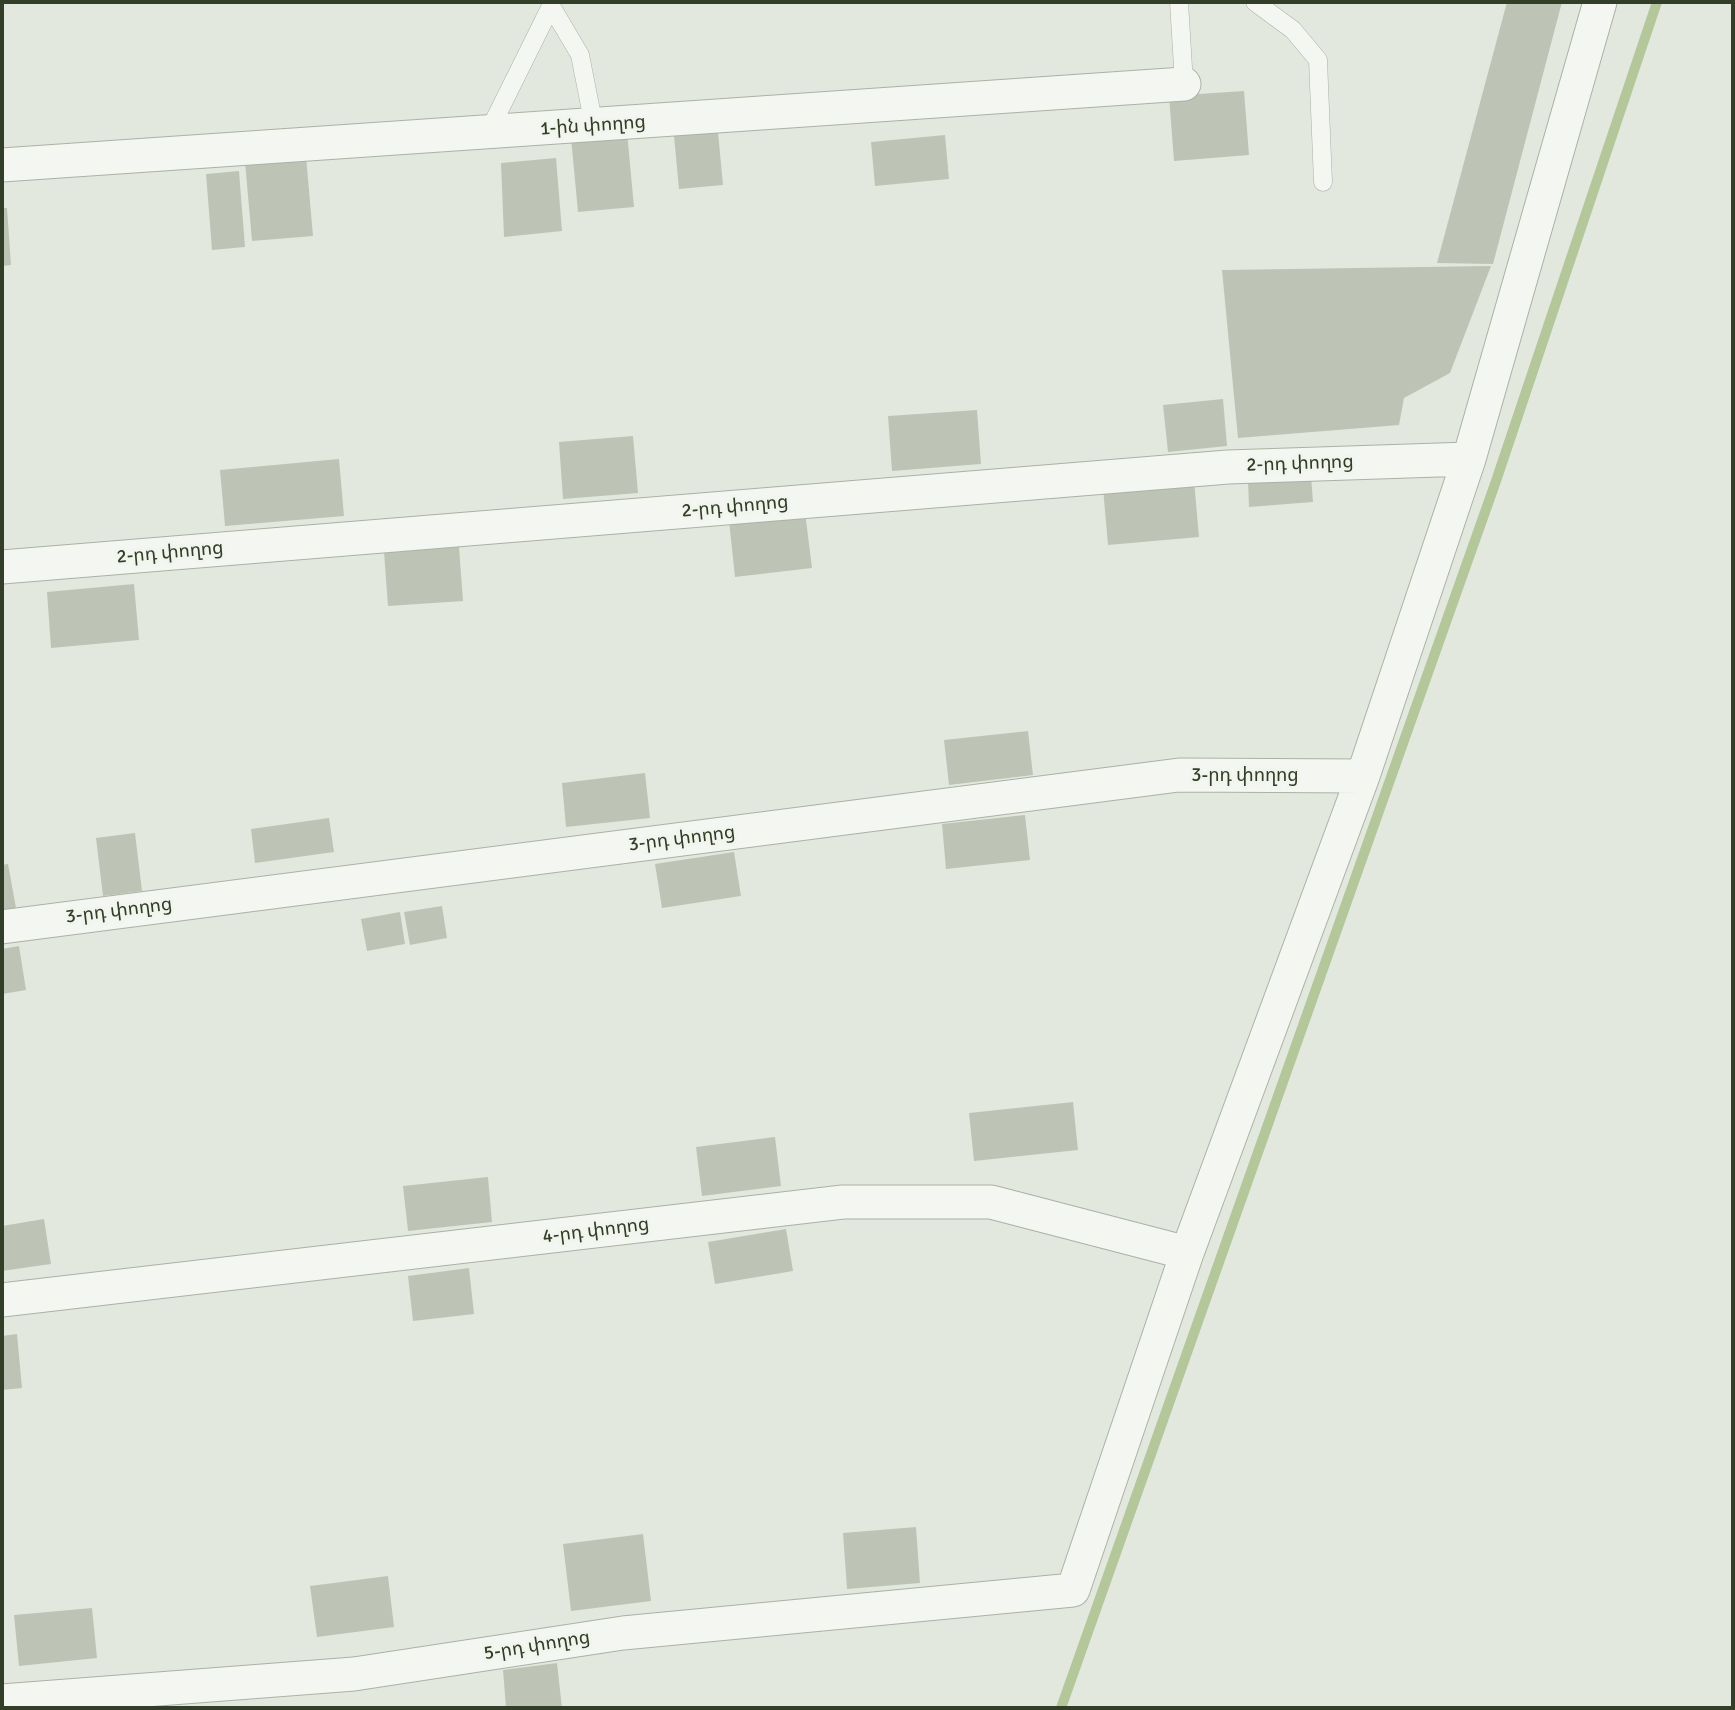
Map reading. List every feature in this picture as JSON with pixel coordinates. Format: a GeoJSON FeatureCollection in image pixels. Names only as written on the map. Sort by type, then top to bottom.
{"type":"FeatureCollection","features":[{"type":"Feature","properties":{"kind":"street"},"geometry":{"type":"LineString","coordinates":[[1187,1253],[1363,776],[1469,459],[1600,2]]}},
{"type":"Feature","properties":{"kind":"street","name":"1-ին փողոց"},"geometry":{"type":"LineString","coordinates":[[2,165],[1184,84]]}},
{"type":"Feature","properties":{"kind":"street","name":"2-րդ փողոց"},"geometry":{"type":"LineString","coordinates":[[2,567],[1228,467],[1469,459]]}},
{"type":"Feature","properties":{"kind":"street","name":"3-րդ փողոց"},"geometry":{"type":"LineString","coordinates":[[2,927],[1179,775],[1363,776]]}},
{"type":"Feature","properties":{"kind":"street","name":"4-րդ փողոց"},"geometry":{"type":"LineString","coordinates":[[2,1300],[844,1202],[991,1202],[1187,1253]]}},
{"type":"Feature","properties":{"kind":"street","name":"5-րդ փողոց"},"geometry":{"type":"LineString","coordinates":[[2,1701],[355,1674],[623,1633],[1073,1590],[1187,1253]]}},
{"type":"Feature","properties":{"kind":"lane"},"geometry":{"type":"LineString","coordinates":[[1179,2],[1184,84]]}},
{"type":"Feature","properties":{"kind":"lane"},"geometry":{"type":"LineString","coordinates":[[1255,2],[1293,30],[1318,60],[1324,181]]}},
{"type":"Feature","properties":{"kind":"lane"},"geometry":{"type":"LineString","coordinates":[[551,4],[580,55],[594,126]]}},
{"type":"Feature","properties":{"kind":"lane"},"geometry":{"type":"LineString","coordinates":[[488,133],[551,4]]}},
{"type":"Feature","properties":{"kind":"building"},"geometry":{"type":"Polygon","coordinates":[[[1507,2],[1562,2],[1493,264],[1437,263],[1507,2]]]}},
{"type":"Feature","properties":{"kind":"building"},"geometry":{"type":"Polygon","coordinates":[[[1244,91],[1249,155],[1174,161],[1169,96],[1244,91]]]}},
{"type":"Feature","properties":{"kind":"building"},"geometry":{"type":"Polygon","coordinates":[[[627,132],[634,207],[578,212],[571,138],[627,132]]]}},
{"type":"Feature","properties":{"kind":"building"},"geometry":{"type":"Polygon","coordinates":[[[718,132],[723,185],[679,189],[674,136],[718,132]]]}},
{"type":"Feature","properties":{"kind":"building"},"geometry":{"type":"Polygon","coordinates":[[[945,135],[949,179],[875,186],[871,142],[945,135]]]}},
{"type":"Feature","properties":{"kind":"building"},"geometry":{"type":"Polygon","coordinates":[[[306,156],[313,236],[252,241],[245,162],[306,156]]]}},
{"type":"Feature","properties":{"kind":"building"},"geometry":{"type":"Polygon","coordinates":[[[556,158],[562,231],[504,237],[501,163],[556,158]]]}},
{"type":"Feature","properties":{"kind":"building"},"geometry":{"type":"Polygon","coordinates":[[[239,171],[245,247],[212,250],[206,174],[239,171]]]}},
{"type":"Feature","properties":{"kind":"building"},"geometry":{"type":"Polygon","coordinates":[[[2,208],[7,208],[11,265],[2,266],[2,208]]]}},
{"type":"Feature","properties":{"kind":"building"},"geometry":{"type":"Polygon","coordinates":[[[1491,266],[1450,373],[1404,398],[1399,425],[1238,438],[1222,270],[1491,266]]]}},
{"type":"Feature","properties":{"kind":"building"},"geometry":{"type":"Polygon","coordinates":[[[1223,399],[1227,446],[1168,452],[1163,405],[1223,399]]]}},
{"type":"Feature","properties":{"kind":"building"},"geometry":{"type":"Polygon","coordinates":[[[977,410],[981,464],[892,471],[888,416],[977,410]]]}},
{"type":"Feature","properties":{"kind":"building"},"geometry":{"type":"Polygon","coordinates":[[[633,436],[638,493],[563,499],[559,442],[633,436]]]}},
{"type":"Feature","properties":{"kind":"building"},"geometry":{"type":"Polygon","coordinates":[[[339,459],[344,516],[225,526],[220,470],[339,459]]]}},
{"type":"Feature","properties":{"kind":"building"},"geometry":{"type":"Polygon","coordinates":[[[1311,476],[1313,502],[1249,507],[1248,480],[1311,476]]]}},
{"type":"Feature","properties":{"kind":"building"},"geometry":{"type":"Polygon","coordinates":[[[1194,480],[1199,537],[1108,545],[1103,488],[1194,480]]]}},
{"type":"Feature","properties":{"kind":"building"},"geometry":{"type":"Polygon","coordinates":[[[805,512],[812,568],[735,577],[729,521],[805,512]]]}},
{"type":"Feature","properties":{"kind":"building"},"geometry":{"type":"Polygon","coordinates":[[[459,547],[463,601],[388,606],[384,552],[459,547]]]}},
{"type":"Feature","properties":{"kind":"building"},"geometry":{"type":"Polygon","coordinates":[[[134,584],[139,640],[51,648],[47,592],[134,584]]]}},
{"type":"Feature","properties":{"kind":"building"},"geometry":{"type":"Polygon","coordinates":[[[1028,731],[1033,775],[949,785],[944,740],[1028,731]]]}},
{"type":"Feature","properties":{"kind":"building"},"geometry":{"type":"Polygon","coordinates":[[[645,773],[650,818],[566,827],[562,783],[645,773]]]}},
{"type":"Feature","properties":{"kind":"building"},"geometry":{"type":"Polygon","coordinates":[[[1025,815],[1030,860],[946,869],[942,824],[1025,815]]]}},
{"type":"Feature","properties":{"kind":"building"},"geometry":{"type":"Polygon","coordinates":[[[329,818],[334,852],[255,863],[251,829],[329,818]]]}},
{"type":"Feature","properties":{"kind":"building"},"geometry":{"type":"Polygon","coordinates":[[[135,833],[142,891],[103,896],[96,838],[135,833]]]}},
{"type":"Feature","properties":{"kind":"building"},"geometry":{"type":"Polygon","coordinates":[[[734,852],[741,896],[662,908],[655,864],[734,852]]]}},
{"type":"Feature","properties":{"kind":"building"},"geometry":{"type":"Polygon","coordinates":[[[8,864],[16,908],[2,911],[2,865],[8,864]]]}},
{"type":"Feature","properties":{"kind":"building"},"geometry":{"type":"Polygon","coordinates":[[[442,906],[447,938],[410,945],[404,912],[442,906]]]}},
{"type":"Feature","properties":{"kind":"building"},"geometry":{"type":"Polygon","coordinates":[[[400,912],[405,944],[367,951],[361,919],[400,912]]]}},
{"type":"Feature","properties":{"kind":"building"},"geometry":{"type":"Polygon","coordinates":[[[19,946],[26,990],[2,994],[2,949],[19,946]]]}},
{"type":"Feature","properties":{"kind":"building"},"geometry":{"type":"Polygon","coordinates":[[[1073,1102],[1078,1150],[974,1161],[969,1113],[1073,1102]]]}},
{"type":"Feature","properties":{"kind":"building"},"geometry":{"type":"Polygon","coordinates":[[[775,1137],[781,1186],[702,1196],[696,1147],[775,1137]]]}},
{"type":"Feature","properties":{"kind":"building"},"geometry":{"type":"Polygon","coordinates":[[[488,1177],[492,1222],[408,1231],[403,1186],[488,1177]]]}},
{"type":"Feature","properties":{"kind":"building"},"geometry":{"type":"Polygon","coordinates":[[[44,1219],[51,1264],[2,1271],[2,1226],[44,1219]]]}},
{"type":"Feature","properties":{"kind":"building"},"geometry":{"type":"Polygon","coordinates":[[[786,1229],[793,1271],[715,1284],[708,1242],[786,1229]]]}},
{"type":"Feature","properties":{"kind":"building"},"geometry":{"type":"Polygon","coordinates":[[[469,1268],[474,1314],[413,1321],[408,1276],[469,1268]]]}},
{"type":"Feature","properties":{"kind":"building"},"geometry":{"type":"Polygon","coordinates":[[[17,1334],[22,1388],[2,1390],[2,1336],[17,1334]]]}},
{"type":"Feature","properties":{"kind":"building"},"geometry":{"type":"Polygon","coordinates":[[[916,1527],[920,1583],[847,1589],[843,1533],[916,1527]]]}},
{"type":"Feature","properties":{"kind":"building"},"geometry":{"type":"Polygon","coordinates":[[[643,1534],[651,1601],[571,1611],[563,1544],[643,1534]]]}},
{"type":"Feature","properties":{"kind":"building"},"geometry":{"type":"Polygon","coordinates":[[[388,1576],[394,1627],[317,1637],[310,1586],[388,1576]]]}},
{"type":"Feature","properties":{"kind":"building"},"geometry":{"type":"Polygon","coordinates":[[[92,1608],[97,1658],[19,1666],[14,1615],[92,1608]]]}},
{"type":"Feature","properties":{"kind":"building"},"geometry":{"type":"Polygon","coordinates":[[[557,1663],[562,1708],[506,1708],[503,1670],[557,1663]]]}},
{"type":"Feature","properties":{"kind":"waterway"},"geometry":{"type":"LineString","coordinates":[[1061,1708],[1496,481],[1657,2]]}}]}
